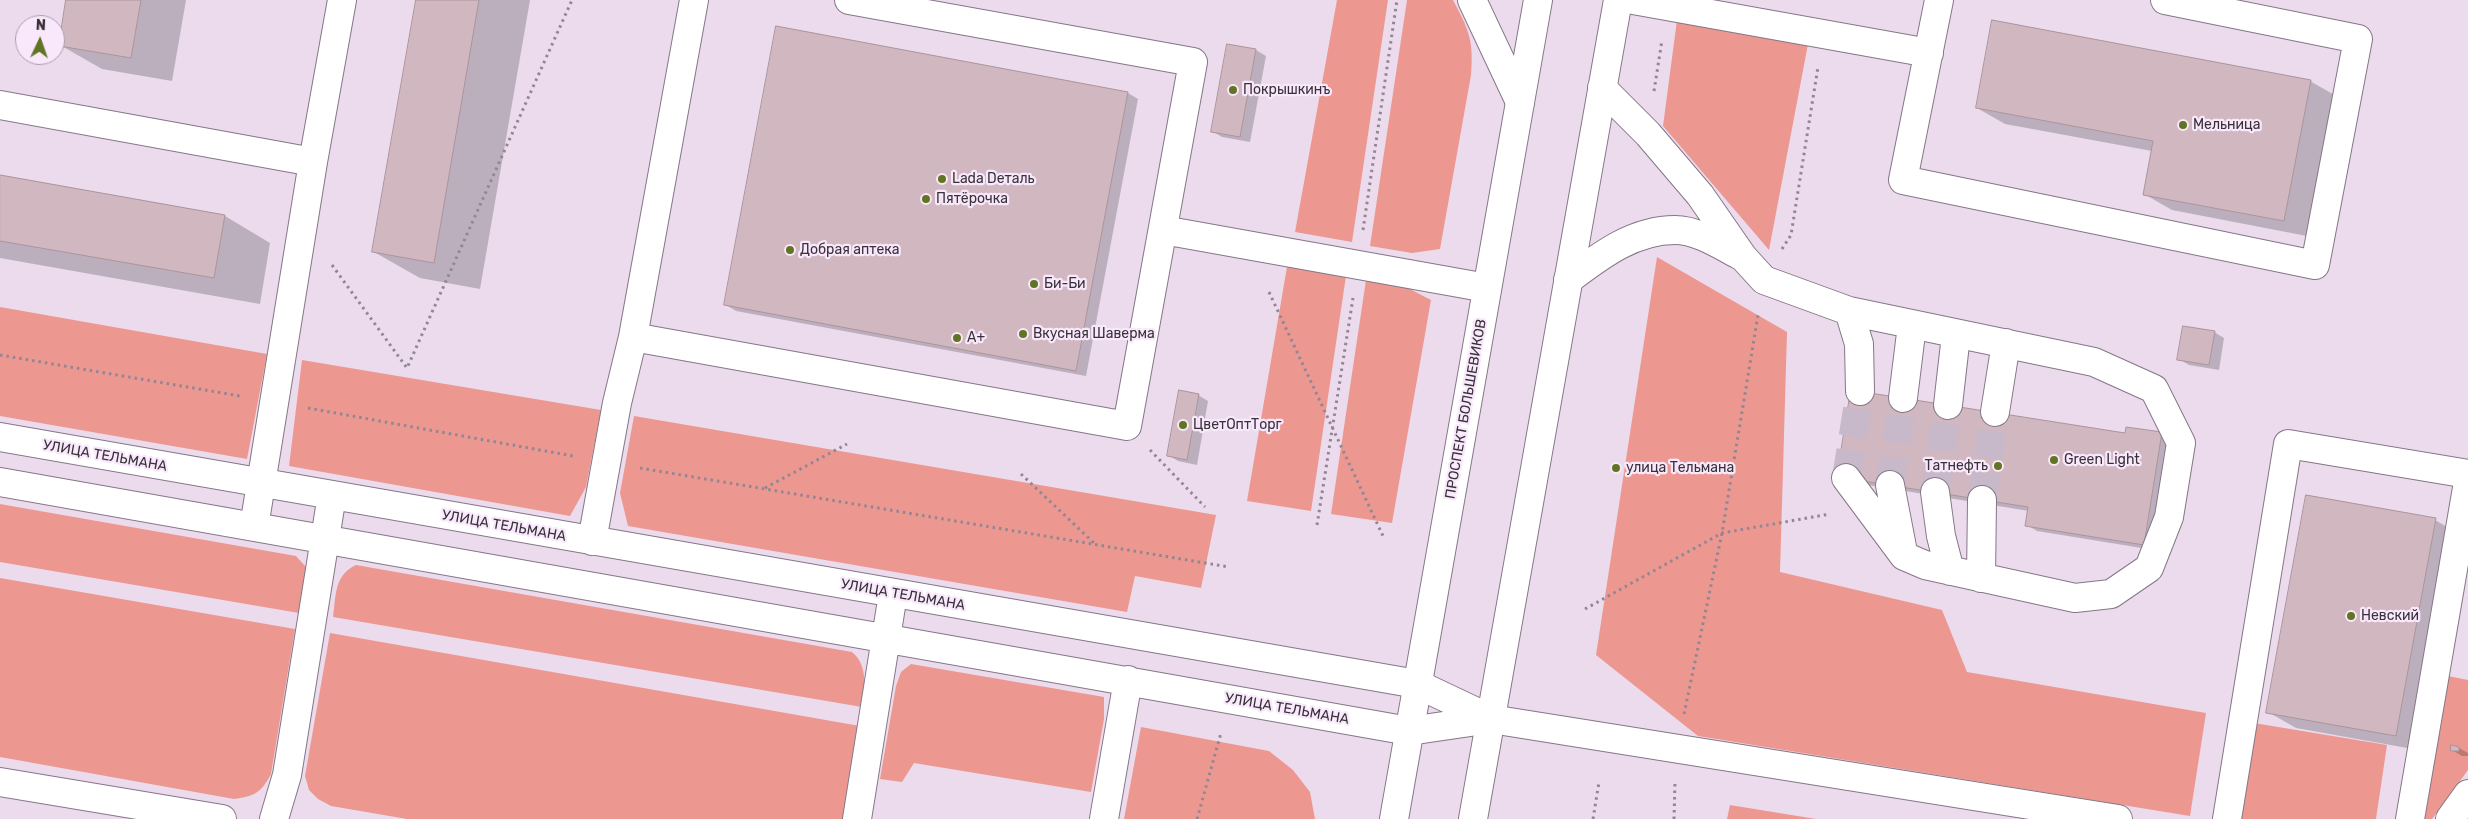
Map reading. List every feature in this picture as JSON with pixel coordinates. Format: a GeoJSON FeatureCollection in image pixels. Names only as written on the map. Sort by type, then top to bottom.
{"type":"FeatureCollection","features":[{"type":"Feature","properties":{"kind":"street"},"geometry":{"type":"LineString","coordinates":[[254,527],[313,162],[342,0]]}},
{"type":"Feature","properties":{"kind":"street"},"geometry":{"type":"LineString","coordinates":[[592,541],[617,403],[633,337],[694,0]]}},
{"type":"Feature","properties":{"kind":"street"},"geometry":{"type":"LineString","coordinates":[[633,337],[1127,426],[1193,62],[849,0]]}},
{"type":"Feature","properties":{"kind":"street"},"geometry":{"type":"LineString","coordinates":[[1472,0],[1520,102]]}},
{"type":"Feature","properties":{"kind":"street","name":"ПРОСПЕКТ БОЛЬШЕВИКОВ"},"geometry":{"type":"LineString","coordinates":[[1394,819],[1538,0]]}},
{"type":"Feature","properties":{"kind":"street"},"geometry":{"type":"LineString","coordinates":[[1473,819],[1618,0]]}},
{"type":"Feature","properties":{"kind":"street"},"geometry":{"type":"LineString","coordinates":[[1633,0],[1929,53]]}},
{"type":"Feature","properties":{"kind":"street"},"geometry":{"type":"LineString","coordinates":[[1938,0],[1903,180],[2315,265],[2358,40],[2165,0]]}},
{"type":"Feature","properties":{"kind":"street"},"geometry":{"type":"LineString","coordinates":[[1602,88],[1648,134],[1700,195],[1743,257],[1764,280],[1848,311],[1956,335],[2006,343],[2094,362],[2154,389],[2180,443],[2169,517],[2149,568],[2111,594],[2075,598],[1925,565],[1904,556],[1846,478]]}},
{"type":"Feature","properties":{"kind":"street"},"geometry":{"type":"LineString","coordinates":[[0,105],[313,162]]}},
{"type":"Feature","properties":{"kind":"street"},"geometry":{"type":"LineString","coordinates":[[1162,230],[1487,288]]}},
{"type":"Feature","properties":{"kind":"street"},"geometry":{"type":"LineString","coordinates":[[1568,280],[1608,250],[1648,233],[1676,230],[1711,240],[1743,257]]}},
{"type":"Feature","properties":{"kind":"street"},"geometry":{"type":"LineString","coordinates":[[1848,311],[1859,344],[1860,391]]}},
{"type":"Feature","properties":{"kind":"street"},"geometry":{"type":"LineString","coordinates":[[1903,398],[1912,324]]}},
{"type":"Feature","properties":{"kind":"street"},"geometry":{"type":"LineString","coordinates":[[1948,405],[1956,335]]}},
{"type":"Feature","properties":{"kind":"street"},"geometry":{"type":"LineString","coordinates":[[1995,412],[2006,343]]}},
{"type":"Feature","properties":{"kind":"street","name":"УЛИЦА ТЕЛЬМАНА"},"geometry":{"type":"LineString","coordinates":[[0,437],[1417,684],[1491,719]]}},
{"type":"Feature","properties":{"kind":"street"},"geometry":{"type":"LineString","coordinates":[[2227,819],[2288,444],[2468,474]]}},
{"type":"Feature","properties":{"kind":"street","name":"УЛИЦА ТЕЛЬМАНА"},"geometry":{"type":"LineString","coordinates":[[0,482],[1409,731],[1491,719]]}},
{"type":"Feature","properties":{"kind":"street"},"geometry":{"type":"LineString","coordinates":[[2410,819],[2468,482]]}},
{"type":"Feature","properties":{"kind":"street"},"geometry":{"type":"LineString","coordinates":[[1890,485],[1904,556]]}},
{"type":"Feature","properties":{"kind":"street"},"geometry":{"type":"LineString","coordinates":[[1935,492],[1941,536],[1950,571]]}},
{"type":"Feature","properties":{"kind":"street"},"geometry":{"type":"LineString","coordinates":[[274,819],[287,775],[332,495]]}},
{"type":"Feature","properties":{"kind":"street"},"geometry":{"type":"LineString","coordinates":[[1980,578],[1982,500]]}},
{"type":"Feature","properties":{"kind":"street"},"geometry":{"type":"LineString","coordinates":[[857,819],[893,594]]}},
{"type":"Feature","properties":{"kind":"street"},"geometry":{"type":"LineString","coordinates":[[1104,819],[1128,680]]}},
{"type":"Feature","properties":{"kind":"street"},"geometry":{"type":"LineString","coordinates":[[1491,719],[2118,819]]}},
{"type":"Feature","properties":{"kind":"street"},"geometry":{"type":"LineString","coordinates":[[0,782],[222,819]]}},
{"type":"Feature","properties":{"kind":"street"},"geometry":{"type":"LineString","coordinates":[[2450,819],[2468,794]]}},
{"type":"Feature","properties":{"kind":"path"},"geometry":{"type":"LineString","coordinates":[[304,226],[407,368],[572,0]]}},
{"type":"Feature","properties":{"kind":"path"},"geometry":{"type":"LineString","coordinates":[[1677,749],[1722,533],[1764,280],[1790,235],[1823,34]]}},
{"type":"Feature","properties":{"kind":"path"},"geometry":{"type":"LineString","coordinates":[[1269,292],[1383,536]]}},
{"type":"Feature","properties":{"kind":"path"},"geometry":{"type":"LineString","coordinates":[[1127,426],[1205,507]]}},
{"type":"Feature","properties":{"kind":"path"},"geometry":{"type":"LineString","coordinates":[[764,488],[847,444]]}},
{"type":"Feature","properties":{"kind":"path"},"geometry":{"type":"LineString","coordinates":[[1021,474],[1094,544]]}},
{"type":"Feature","properties":{"kind":"path"},"geometry":{"type":"LineString","coordinates":[[1585,608],[1722,533],[1869,508]]}},
{"type":"Feature","properties":{"kind":"path"},"geometry":{"type":"LineString","coordinates":[[1197,819],[1222,730]]}},
{"type":"Feature","properties":{"kind":"path"},"geometry":{"type":"LineString","coordinates":[[1593,819],[1598,782]]}},
{"type":"Feature","properties":{"kind":"shaded area"},"geometry":{"type":"Polygon","coordinates":[[[1337,0],[1388,0],[1352,242],[1295,232],[1337,0]]]}},
{"type":"Feature","properties":{"kind":"shaded area"},"geometry":{"type":"Polygon","coordinates":[[[1407,0],[1453,0],[1467,28],[1472,53],[1471,75],[1440,249],[1412,253],[1370,246],[1407,0]]]}},
{"type":"Feature","properties":{"kind":"shaded area"},"geometry":{"type":"Polygon","coordinates":[[[1677,20],[1808,44],[1769,250],[1663,126],[1677,20]]]}},
{"type":"Feature","properties":{"kind":"shaded area"},"geometry":{"type":"Polygon","coordinates":[[[1657,257],[1787,332],[1780,572],[1942,610],[1967,672],[2206,713],[2190,816],[1698,736],[1596,655],[1657,257]]]}},
{"type":"Feature","properties":{"kind":"shaded area"},"geometry":{"type":"Polygon","coordinates":[[[1287,267],[1346,276],[1311,511],[1247,501],[1287,267]]]}},
{"type":"Feature","properties":{"kind":"shaded area"},"geometry":{"type":"Polygon","coordinates":[[[1366,280],[1406,287],[1431,300],[1392,523],[1331,514],[1366,280]]]}},
{"type":"Feature","properties":{"kind":"shaded area"},"geometry":{"type":"Polygon","coordinates":[[[0,307],[267,354],[247,459],[0,416],[0,307]]]}},
{"type":"Feature","properties":{"kind":"shaded area"},"geometry":{"type":"Polygon","coordinates":[[[302,360],[601,410],[586,487],[570,516],[289,466],[302,360]]]}},
{"type":"Feature","properties":{"kind":"shaded area"},"geometry":{"type":"Polygon","coordinates":[[[634,416],[1216,515],[1201,588],[1135,576],[1127,612],[628,526],[620,493],[634,416]]]}},
{"type":"Feature","properties":{"kind":"shaded area"},"geometry":{"type":"Polygon","coordinates":[[[0,504],[296,556],[306,567],[299,613],[0,562],[0,504]]]}},
{"type":"Feature","properties":{"kind":"shaded area"},"geometry":{"type":"Polygon","coordinates":[[[356,565],[852,652],[861,664],[863,671],[862,707],[333,617],[337,587],[340,580],[349,569],[356,565]]]}},
{"type":"Feature","properties":{"kind":"shaded area"},"geometry":{"type":"Polygon","coordinates":[[[0,578],[295,629],[271,774],[264,785],[252,795],[234,799],[0,757],[0,578]]]}},
{"type":"Feature","properties":{"kind":"shaded area"},"geometry":{"type":"Polygon","coordinates":[[[330,633],[860,726],[845,819],[407,819],[331,806],[318,799],[309,790],[305,776],[330,633]]]}},
{"type":"Feature","properties":{"kind":"shaded area"},"geometry":{"type":"Polygon","coordinates":[[[911,664],[1104,697],[1104,719],[1091,792],[914,763],[902,782],[880,779],[896,686],[901,672],[911,664]]]}},
{"type":"Feature","properties":{"kind":"shaded area"},"geometry":{"type":"Polygon","coordinates":[[[2443,675],[2468,680],[2468,770],[2432,819],[2418,819],[2443,675]]]}},
{"type":"Feature","properties":{"kind":"shaded area"},"geometry":{"type":"Polygon","coordinates":[[[2248,722],[2387,745],[2376,819],[2232,819],[2248,722]]]}},
{"type":"Feature","properties":{"kind":"shaded area"},"geometry":{"type":"Polygon","coordinates":[[[1141,727],[1269,751],[1293,770],[1310,792],[1315,819],[1124,819],[1141,727]]]}},
{"type":"Feature","properties":{"kind":"shaded area"},"geometry":{"type":"Polygon","coordinates":[[[1730,805],[1816,819],[1727,819],[1730,805]]]}},
{"type":"Feature","properties":{"kind":"building"},"geometry":{"type":"Polygon","coordinates":[[[66,0],[141,0],[131,58],[65,47],[64,15],[66,0]]]}},
{"type":"Feature","properties":{"kind":"building"},"geometry":{"type":"Polygon","coordinates":[[[416,0],[479,0],[434,263],[372,252],[416,0]]]}},
{"type":"Feature","properties":{"kind":"building","name":"Мельница"},"geometry":{"type":"Polygon","coordinates":[[[1992,20],[2311,80],[2284,221],[2143,195],[2153,141],[1976,108],[1992,20]]]}},
{"type":"Feature","properties":{"kind":"building","name":"Пятёрочка"},"geometry":{"type":"Polygon","coordinates":[[[776,26],[1128,92],[1076,371],[724,305],[776,26]]]}},
{"type":"Feature","properties":{"kind":"building","name":"Покрышкинъ"},"geometry":{"type":"Polygon","coordinates":[[[1227,44],[1256,49],[1240,137],[1211,132],[1227,44]]]}},
{"type":"Feature","properties":{"kind":"building"},"geometry":{"type":"Polygon","coordinates":[[[0,175],[225,215],[214,278],[0,241],[0,175]]]}},
{"type":"Feature","properties":{"kind":"building"},"geometry":{"type":"Polygon","coordinates":[[[2183,326],[2215,331],[2209,365],[2177,360],[2183,326]]]}},
{"type":"Feature","properties":{"kind":"building","name":"ЦветОптТорг"},"geometry":{"type":"Polygon","coordinates":[[[1179,390],[1199,394],[1187,460],[1167,456],[1179,390]]]}},
{"type":"Feature","properties":{"kind":"building","name":"Татнефть"},"geometry":{"type":"Polygon","coordinates":[[[1851,390],[2125,433],[2126,427],[2162,432],[2144,545],[2025,526],[2028,507],[1837,477],[1851,390]]]}},
{"type":"Feature","properties":{"kind":"building","name":"Невский"},"geometry":{"type":"Polygon","coordinates":[[[2306,495],[2436,518],[2396,736],[2266,713],[2306,495]]]}},
{"type":"Feature","properties":{"kind":"building"},"geometry":{"type":"Polygon","coordinates":[[[2451,745],[2459,747],[2459,751],[2451,751],[2451,745]]]}},
{"type":"Feature","properties":{"kind":"tunnel"},"geometry":{"type":"LineString","coordinates":[[1846,478],[1860,391]]}},
{"type":"Feature","properties":{"kind":"tunnel"},"geometry":{"type":"LineString","coordinates":[[1890,485],[1903,398]]}},
{"type":"Feature","properties":{"kind":"tunnel"},"geometry":{"type":"LineString","coordinates":[[1935,492],[1948,405]]}},
{"type":"Feature","properties":{"kind":"tunnel"},"geometry":{"type":"LineString","coordinates":[[1982,500],[1995,412]]}},
{"type":"Feature","properties":{"kind":"place","name":"Покрышкинъ"},"geometry":{"type":"Point","coordinates":[1233,90]}},
{"type":"Feature","properties":{"kind":"place","name":"Мельница"},"geometry":{"type":"Point","coordinates":[2183,125]}},
{"type":"Feature","properties":{"kind":"place","name":"Lada Dеталь"},"geometry":{"type":"Point","coordinates":[942,179]}},
{"type":"Feature","properties":{"kind":"place","name":"Пятёрочка"},"geometry":{"type":"Point","coordinates":[926,199]}},
{"type":"Feature","properties":{"kind":"place","name":"Добрая аптека"},"geometry":{"type":"Point","coordinates":[790,250]}},
{"type":"Feature","properties":{"kind":"place","name":"Би-Би"},"geometry":{"type":"Point","coordinates":[1034,284]}},
{"type":"Feature","properties":{"kind":"place","name":"Вкусная Шаверма"},"geometry":{"type":"Point","coordinates":[1023,334]}},
{"type":"Feature","properties":{"kind":"place","name":"А+"},"geometry":{"type":"Point","coordinates":[957,338]}},
{"type":"Feature","properties":{"kind":"place","name":"ЦветОптТорг"},"geometry":{"type":"Point","coordinates":[1183,425]}},
{"type":"Feature","properties":{"kind":"place","name":"Green Light"},"geometry":{"type":"Point","coordinates":[2054,460]}},
{"type":"Feature","properties":{"kind":"place","name":"Татнефть"},"geometry":{"type":"Point","coordinates":[1998,466]}},
{"type":"Feature","properties":{"kind":"place","name":"улица Тельмана"},"geometry":{"type":"Point","coordinates":[1616,468]}},
{"type":"Feature","properties":{"kind":"place","name":"Невский"},"geometry":{"type":"Point","coordinates":[2351,616]}}]}
